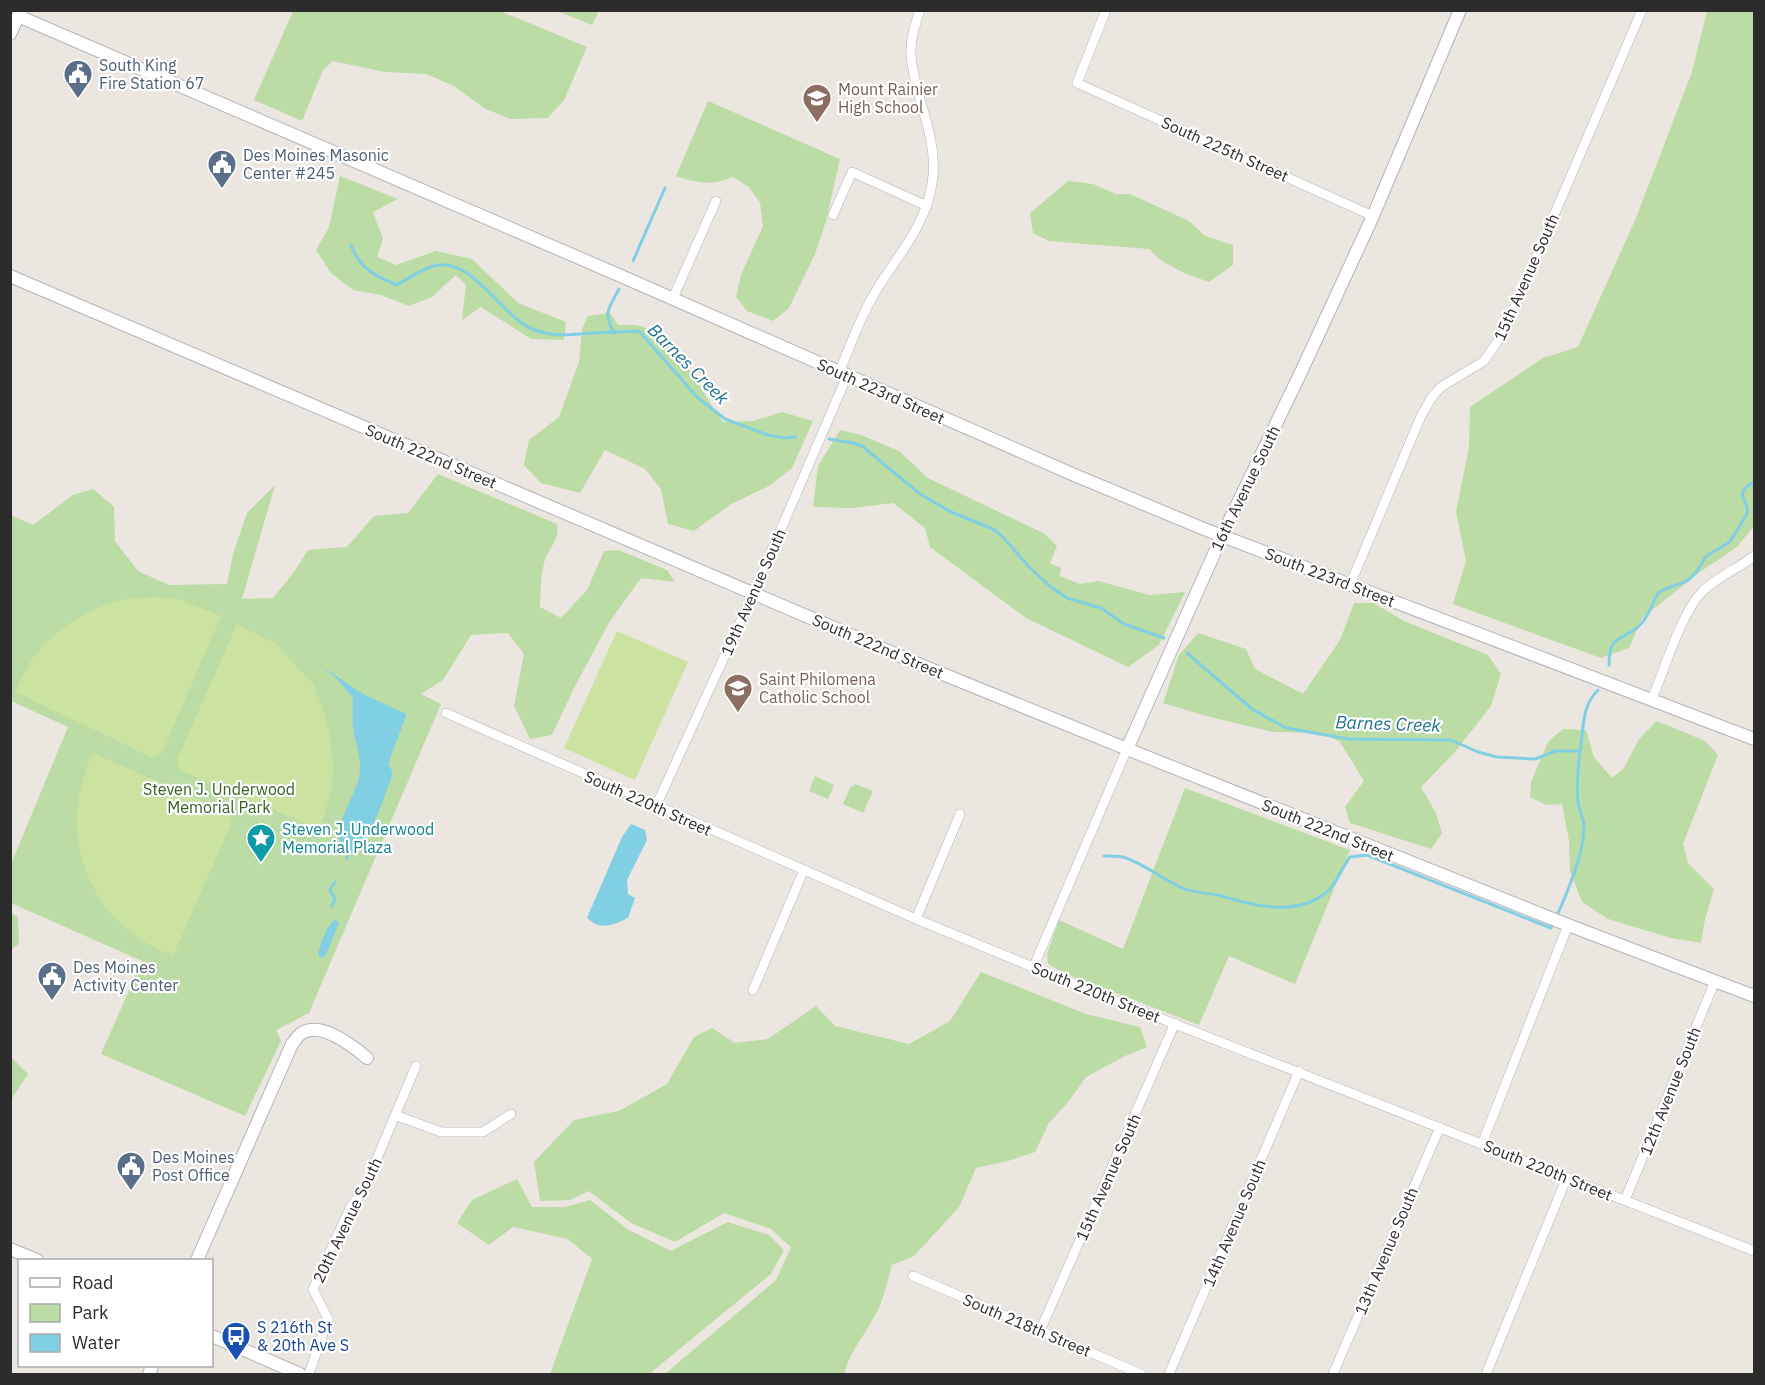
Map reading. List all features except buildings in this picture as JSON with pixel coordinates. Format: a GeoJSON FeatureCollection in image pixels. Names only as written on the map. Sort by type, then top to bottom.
{"type":"FeatureCollection","features":[{"type":"Feature","properties":{"kind":"street","name":"19th Avenue South"},"geometry":{"type":"LineString","coordinates":[[656,806],[753,594],[843,374],[867,307],[879,285],[910,242],[927,206],[933,176],[933,156],[915,81],[911,53],[912,37],[920,10]]}},
{"type":"Feature","properties":{"kind":"street","name":"South 225th Street"},"geometry":{"type":"LineString","coordinates":[[1106,10],[1077,83],[1373,216]]}},
{"type":"Feature","properties":{"kind":"street","name":"16th Avenue South"},"geometry":{"type":"LineString","coordinates":[[1033,968],[1222,536],[1373,216],[1460,10]]}},
{"type":"Feature","properties":{"kind":"street","name":"15th Avenue South"},"geometry":{"type":"LineString","coordinates":[[1350,585],[1421,416],[1432,397],[1441,387],[1484,361],[1504,332],[1642,10]]}},
{"type":"Feature","properties":{"kind":"street"},"geometry":{"type":"LineString","coordinates":[[10,34],[19,13]]}},
{"type":"Feature","properties":{"kind":"street","name":"South 223rd Street"},"geometry":{"type":"LineString","coordinates":[[19,13],[1072,474],[1222,536],[1755,739]]}},
{"type":"Feature","properties":{"kind":"street"},"geometry":{"type":"LineString","coordinates":[[834,215],[852,172],[927,206]]}},
{"type":"Feature","properties":{"kind":"street"},"geometry":{"type":"LineString","coordinates":[[673,298],[716,201]]}},
{"type":"Feature","properties":{"kind":"street","name":"South 222nd Street"},"geometry":{"type":"LineString","coordinates":[[10,276],[753,594],[1127,749],[1568,925],[1755,996]]}},
{"type":"Feature","properties":{"kind":"street"},"geometry":{"type":"LineString","coordinates":[[1652,699],[1693,604],[1712,584],[1755,556]]}},
{"type":"Feature","properties":{"kind":"street","name":"South 220th Street"},"geometry":{"type":"LineString","coordinates":[[446,713],[915,920],[1755,1251]]}},
{"type":"Feature","properties":{"kind":"street"},"geometry":{"type":"LineString","coordinates":[[915,920],[960,814]]}},
{"type":"Feature","properties":{"kind":"street"},"geometry":{"type":"LineString","coordinates":[[753,990],[803,872]]}},
{"type":"Feature","properties":{"kind":"street"},"geometry":{"type":"LineString","coordinates":[[1482,1144],[1568,925]]}},
{"type":"Feature","properties":{"kind":"street","name":"12th Avenue South"},"geometry":{"type":"LineString","coordinates":[[1625,1200],[1715,981]]}},
{"type":"Feature","properties":{"kind":"street","name":"15th Avenue South"},"geometry":{"type":"LineString","coordinates":[[1040,1331],[1175,1023]]}},
{"type":"Feature","properties":{"kind":"street"},"geometry":{"type":"LineString","coordinates":[[197,1259],[292,1044],[301,1033],[310,1030],[333,1035],[353,1046],[367,1058]]}},
{"type":"Feature","properties":{"kind":"street","name":"20th Avenue South"},"geometry":{"type":"LineString","coordinates":[[309,1374],[328,1319],[313,1289],[350,1208],[364,1189],[416,1066]]}},
{"type":"Feature","properties":{"kind":"street","name":"14th Avenue South"},"geometry":{"type":"LineString","coordinates":[[1168,1374],[1299,1071]]}},
{"type":"Feature","properties":{"kind":"street"},"geometry":{"type":"LineString","coordinates":[[395,1115],[441,1132],[483,1132],[511,1114]]}},
{"type":"Feature","properties":{"kind":"street","name":"13th Avenue South"},"geometry":{"type":"LineString","coordinates":[[1333,1374],[1440,1127]]}},
{"type":"Feature","properties":{"kind":"street"},"geometry":{"type":"LineString","coordinates":[[1486,1374],[1567,1176]]}},
{"type":"Feature","properties":{"kind":"street"},"geometry":{"type":"LineString","coordinates":[[10,1249],[35,1259]]}},
{"type":"Feature","properties":{"kind":"street","name":"South 218th Street"},"geometry":{"type":"LineString","coordinates":[[913,1276],[1141,1374]]}},
{"type":"Feature","properties":{"kind":"street"},"geometry":{"type":"LineString","coordinates":[[213,1335],[300,1374]]}},
{"type":"Feature","properties":{"kind":"green space"},"geometry":{"type":"Polygon","coordinates":[[[293,11],[500,11],[587,47],[564,100],[548,118],[510,119],[484,108],[454,86],[426,74],[384,72],[333,61],[323,70],[302,121],[254,100],[293,11]]]}},
{"type":"Feature","properties":{"kind":"green space"},"geometry":{"type":"Polygon","coordinates":[[[557,11],[599,11],[592,25],[557,11]]]}},
{"type":"Feature","properties":{"kind":"green space"},"geometry":{"type":"Polygon","coordinates":[[[1707,11],[1754,11],[1754,526],[1737,547],[1700,572],[1642,618],[1629,648],[1601,658],[1453,604],[1466,561],[1456,512],[1469,447],[1470,407],[1543,358],[1578,347],[1636,218],[1692,72],[1707,11]]]}},
{"type":"Feature","properties":{"kind":"green space"},"geometry":{"type":"Polygon","coordinates":[[[708,101],[840,159],[826,221],[815,254],[789,308],[773,321],[747,311],[736,297],[741,275],[763,226],[760,203],[749,187],[733,177],[718,182],[704,182],[676,176],[708,101]]]}},
{"type":"Feature","properties":{"kind":"green space"},"geometry":{"type":"Polygon","coordinates":[[[340,176],[398,199],[373,212],[383,239],[377,257],[396,265],[436,251],[472,259],[518,303],[566,322],[564,340],[531,339],[481,307],[462,320],[466,285],[456,275],[432,297],[409,306],[381,295],[353,290],[331,273],[316,250],[329,227],[340,176]]]}},
{"type":"Feature","properties":{"kind":"green space"},"geometry":{"type":"Polygon","coordinates":[[[1068,181],[1093,184],[1116,194],[1130,194],[1189,221],[1205,236],[1233,245],[1233,265],[1209,282],[1186,274],[1162,261],[1149,249],[1049,241],[1033,233],[1030,213],[1068,181]]]}},
{"type":"Feature","properties":{"kind":"green space"},"geometry":{"type":"Polygon","coordinates":[[[610,313],[618,325],[643,327],[670,345],[723,422],[753,421],[782,412],[813,421],[792,468],[769,486],[731,504],[694,531],[668,524],[661,489],[645,469],[605,450],[580,493],[541,483],[524,465],[529,440],[559,417],[579,362],[582,329],[588,316],[610,313]]]}},
{"type":"Feature","properties":{"kind":"green space"},"geometry":{"type":"Polygon","coordinates":[[[840,430],[861,435],[899,451],[928,478],[1045,534],[1057,546],[1050,563],[1061,568],[1060,576],[1080,584],[1099,581],[1149,595],[1185,592],[1159,645],[1128,667],[1026,618],[930,547],[925,528],[893,503],[851,508],[813,507],[818,466],[840,430]]]}},
{"type":"Feature","properties":{"kind":"green space","name":"Steven J. Underwood Memorial Park"},"geometry":{"type":"Polygon","coordinates":[[[438,474],[557,524],[557,535],[544,563],[540,607],[561,618],[587,590],[604,551],[619,550],[667,570],[675,582],[641,578],[610,621],[552,735],[530,739],[514,706],[524,654],[508,633],[471,635],[443,680],[421,694],[441,704],[309,1013],[276,1030],[281,1041],[245,1116],[101,1054],[142,961],[11,903],[11,864],[68,727],[11,701],[11,515],[33,525],[73,495],[93,489],[114,507],[115,541],[138,571],[169,585],[227,584],[233,554],[247,513],[275,485],[242,599],[273,598],[308,550],[347,547],[374,516],[408,513],[438,474]]]}},
{"type":"Feature","properties":{"kind":"green space"},"geometry":{"type":"Polygon","coordinates":[[[157,597],[181,600],[221,616],[162,753],[151,757],[15,692],[35,655],[69,624],[111,603],[157,597]]]}},
{"type":"Feature","properties":{"kind":"green space"},"geometry":{"type":"Polygon","coordinates":[[[1354,603],[1374,603],[1404,621],[1488,655],[1501,674],[1491,706],[1455,752],[1421,787],[1436,813],[1442,833],[1431,849],[1350,823],[1345,807],[1364,781],[1340,742],[1322,733],[1273,732],[1163,703],[1179,655],[1198,633],[1246,649],[1255,669],[1303,694],[1340,640],[1354,603]]]}},
{"type":"Feature","properties":{"kind":"green space"},"geometry":{"type":"Polygon","coordinates":[[[237,624],[276,644],[314,685],[324,712],[333,764],[332,788],[320,830],[180,770],[177,759],[237,624]]]}},
{"type":"Feature","properties":{"kind":"green space"},"geometry":{"type":"Polygon","coordinates":[[[617,631],[688,662],[635,780],[564,748],[617,631]]]}},
{"type":"Feature","properties":{"kind":"green space"},"geometry":{"type":"Polygon","coordinates":[[[1657,721],[1705,741],[1718,755],[1683,844],[1688,863],[1714,889],[1701,943],[1671,938],[1608,919],[1582,902],[1570,871],[1569,841],[1562,804],[1546,805],[1530,797],[1531,782],[1548,742],[1563,729],[1586,730],[1594,757],[1612,778],[1624,768],[1639,739],[1657,721]]]}},
{"type":"Feature","properties":{"kind":"green space"},"geometry":{"type":"Polygon","coordinates":[[[93,753],[228,812],[232,822],[173,956],[144,941],[119,922],[100,899],[86,873],[79,845],[77,815],[82,784],[93,753]]]}},
{"type":"Feature","properties":{"kind":"green space"},"geometry":{"type":"Polygon","coordinates":[[[815,776],[834,785],[828,799],[809,791],[815,776]]]}},
{"type":"Feature","properties":{"kind":"green space"},"geometry":{"type":"Polygon","coordinates":[[[855,784],[873,791],[863,813],[843,804],[850,788],[855,784]]]}},
{"type":"Feature","properties":{"kind":"green space"},"geometry":{"type":"Polygon","coordinates":[[[1185,788],[1350,850],[1295,984],[1229,956],[1199,1025],[1066,974],[1048,964],[1047,954],[1059,920],[1123,949],[1185,788]]]}},
{"type":"Feature","properties":{"kind":"green space"},"geometry":{"type":"Polygon","coordinates":[[[11,913],[18,917],[19,944],[11,950],[11,913]]]}},
{"type":"Feature","properties":{"kind":"green space"},"geometry":{"type":"Polygon","coordinates":[[[981,972],[1086,1014],[1140,1027],[1147,1047],[1086,1077],[1049,1123],[1035,1152],[976,1168],[959,1207],[914,1256],[892,1265],[879,1306],[844,1374],[665,1374],[776,1280],[791,1247],[771,1229],[724,1213],[675,1242],[631,1223],[589,1191],[570,1200],[540,1201],[534,1162],[574,1120],[619,1111],[667,1084],[694,1037],[712,1028],[735,1043],[768,1039],[816,1006],[835,1026],[909,1044],[950,1021],[981,972]]]}},
{"type":"Feature","properties":{"kind":"green space"},"geometry":{"type":"Polygon","coordinates":[[[11,1057],[28,1074],[11,1100],[11,1057]]]}},
{"type":"Feature","properties":{"kind":"green space"},"geometry":{"type":"Polygon","coordinates":[[[517,1179],[532,1207],[565,1207],[590,1200],[627,1229],[671,1251],[728,1222],[769,1235],[784,1250],[771,1274],[649,1374],[550,1374],[592,1259],[568,1239],[513,1227],[489,1245],[457,1223],[472,1200],[517,1179]]]}},
{"type":"Feature","properties":{"kind":"water"},"geometry":{"type":"Polygon","coordinates":[[[320,665],[363,694],[406,714],[388,764],[392,776],[378,813],[360,847],[352,852],[342,845],[339,832],[357,784],[360,767],[353,723],[353,698],[336,678],[320,665]]]}},
{"type":"Feature","properties":{"kind":"water"},"geometry":{"type":"Polygon","coordinates":[[[631,824],[645,830],[647,840],[627,880],[628,894],[635,898],[628,918],[612,925],[602,926],[587,918],[622,837],[631,824]]]}},
{"type":"Feature","properties":{"kind":"water"},"geometry":{"type":"Polygon","coordinates":[[[334,920],[339,922],[338,925],[326,955],[320,957],[318,954],[322,940],[334,920]]]}},
{"type":"Feature","properties":{"kind":"waterway"},"geometry":{"type":"LineString","coordinates":[[633,261],[665,188]]}},
{"type":"Feature","properties":{"kind":"waterway","name":"Barnes Creek"},"geometry":{"type":"LineString","coordinates":[[351,245],[363,265],[397,285],[434,266],[448,265],[461,270],[474,278],[522,323],[535,330],[564,335],[639,331],[697,397],[725,419],[768,435],[784,438],[796,437]]}},
{"type":"Feature","properties":{"kind":"waterway"},"geometry":{"type":"LineString","coordinates":[[615,333],[609,321],[608,311],[619,289]]}},
{"type":"Feature","properties":{"kind":"waterway","name":"Barnes Creek"},"geometry":{"type":"LineString","coordinates":[[829,439],[862,446],[920,494],[951,512],[993,529],[1030,568],[1067,598],[1101,608],[1124,624],[1164,638]]}},
{"type":"Feature","properties":{"kind":"waterway","name":"Barnes Creek"},"geometry":{"type":"LineString","coordinates":[[1609,665],[1611,648],[1614,643],[1633,631],[1642,622],[1648,615],[1658,593],[1691,578],[1706,557],[1730,541],[1747,513],[1743,491],[1754,482]]}},
{"type":"Feature","properties":{"kind":"waterway","name":"Barnes Creek"},"geometry":{"type":"LineString","coordinates":[[1187,653],[1252,709],[1286,728],[1348,739],[1451,740],[1478,752],[1497,757],[1535,759],[1556,751],[1580,751],[1586,711],[1598,690]]}},
{"type":"Feature","properties":{"kind":"waterway"},"geometry":{"type":"LineString","coordinates":[[1556,918],[1574,874],[1583,840],[1584,826],[1577,789],[1580,751]]}},
{"type":"Feature","properties":{"kind":"waterway"},"geometry":{"type":"LineString","coordinates":[[347,858],[349,852]]}},
{"type":"Feature","properties":{"kind":"waterway"},"geometry":{"type":"LineString","coordinates":[[1104,856],[1130,860],[1185,889],[1220,895],[1250,904],[1290,907],[1316,900],[1330,889],[1350,857],[1367,855],[1551,928],[1553,924]]}},
{"type":"Feature","properties":{"kind":"waterway"},"geometry":{"type":"LineString","coordinates":[[332,906],[335,899],[330,890],[335,882]]}},
{"type":"Feature","properties":{"kind":"place","name":"South King Fire Station 67"},"geometry":{"type":"Point","coordinates":[78,100]}},
{"type":"Feature","properties":{"kind":"place","name":"Mount Rainier High School"},"geometry":{"type":"Point","coordinates":[817,124]}},
{"type":"Feature","properties":{"kind":"place","name":"Des Moines Masonic Center #245"},"geometry":{"type":"Point","coordinates":[222,190]}},
{"type":"Feature","properties":{"kind":"place","name":"Saint Philomena Catholic School"},"geometry":{"type":"Point","coordinates":[738,714]}},
{"type":"Feature","properties":{"kind":"place","name":"Steven J. Underwood Memorial Plaza"},"geometry":{"type":"Point","coordinates":[261,864]}},
{"type":"Feature","properties":{"kind":"place","name":"Des Moines Activity Center"},"geometry":{"type":"Point","coordinates":[52,1002]}},
{"type":"Feature","properties":{"kind":"place","name":"Des Moines Post Office"},"geometry":{"type":"Point","coordinates":[131,1192]}},
{"type":"Feature","properties":{"kind":"place","name":"S 216th St & 20th Ave S"},"geometry":{"type":"Point","coordinates":[236,1362]}}]}
